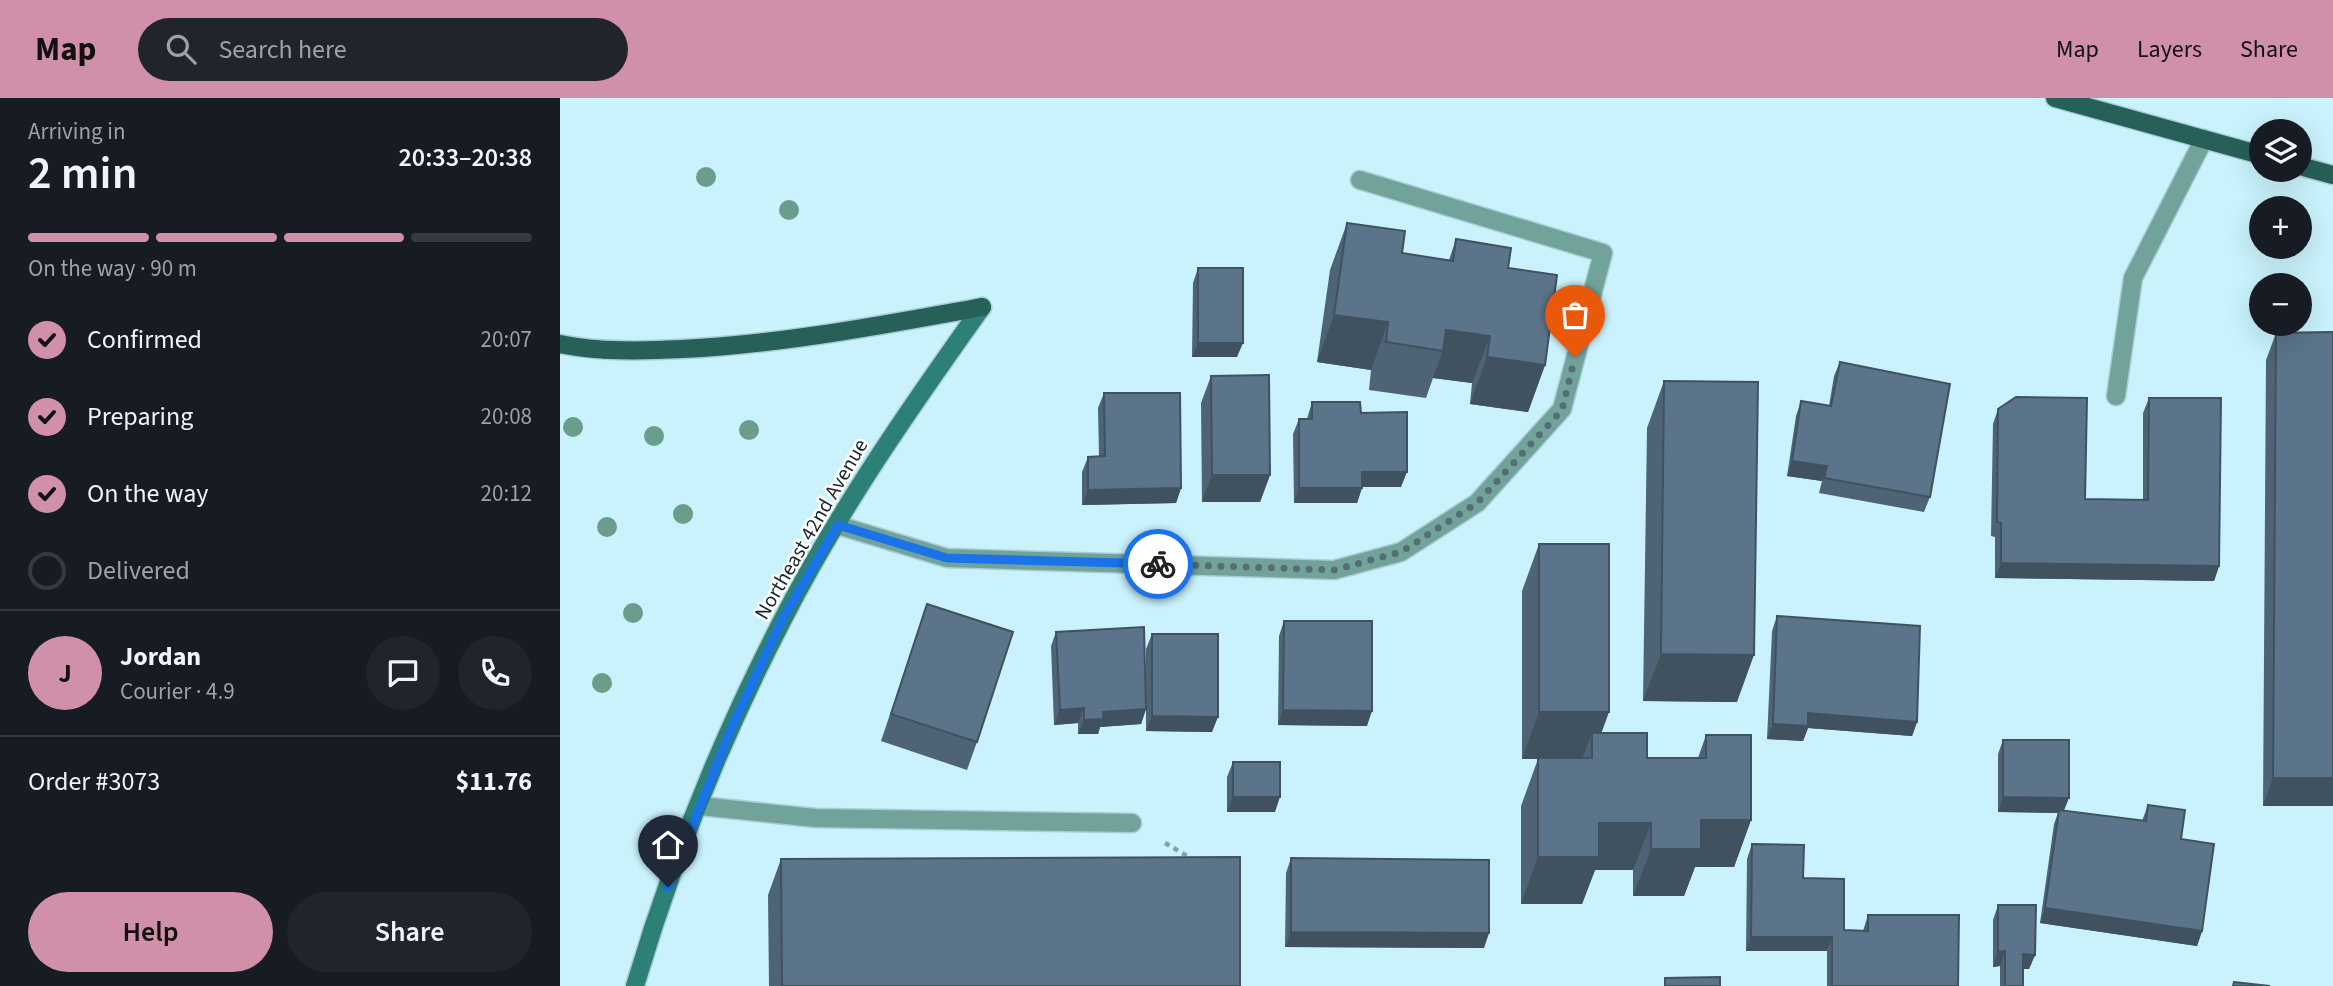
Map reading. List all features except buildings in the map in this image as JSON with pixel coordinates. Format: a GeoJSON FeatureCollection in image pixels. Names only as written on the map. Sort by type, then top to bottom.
{"type":"FeatureCollection","features":[{"type":"Feature","properties":{"kind":"main road"},"geometry":{"type":"LineString","coordinates":[[2054,98],[2249,152]]}},
{"type":"Feature","properties":{"kind":"main road"},"geometry":{"type":"LineString","coordinates":[[2312,169],[2333,175]]}},
{"type":"Feature","properties":{"kind":"main road"},"geometry":{"type":"LineString","coordinates":[[560,344],[652,351],[732,347],[804,339],[982,307]]}},
{"type":"Feature","properties":{"kind":"street","name":"Northeast 42nd Avenue"},"geometry":{"type":"LineString","coordinates":[[635,986],[700,806],[732,727],[782,620],[901,421],[982,307]]}},
{"type":"Feature","properties":{"kind":"lane"},"geometry":{"type":"LineString","coordinates":[[2116,396],[2133,278],[2204,139]]}},
{"type":"Feature","properties":{"kind":"lane"},"geometry":{"type":"LineString","coordinates":[[838,525],[947,558],[1334,570],[1401,552],[1477,503],[1562,410],[1603,253],[1360,180]]}},
{"type":"Feature","properties":{"kind":"lane"},"geometry":{"type":"LineString","coordinates":[[700,806],[815,818],[1132,822]]}},
{"type":"Feature","properties":{"kind":"path"},"geometry":{"type":"LineString","coordinates":[[1132,822],[1199,863]]}},
{"type":"Feature","properties":{"kind":"way so far"},"geometry":{"type":"LineString","coordinates":[[1158,564],[1334,570],[1401,552],[1477,503],[1562,410],[1575,357]]}},
{"type":"Feature","properties":{"kind":"route"},"geometry":{"type":"LineString","coordinates":[[668,887],[732,727],[782,620],[838,525],[947,558],[1158,564]]}}]}
